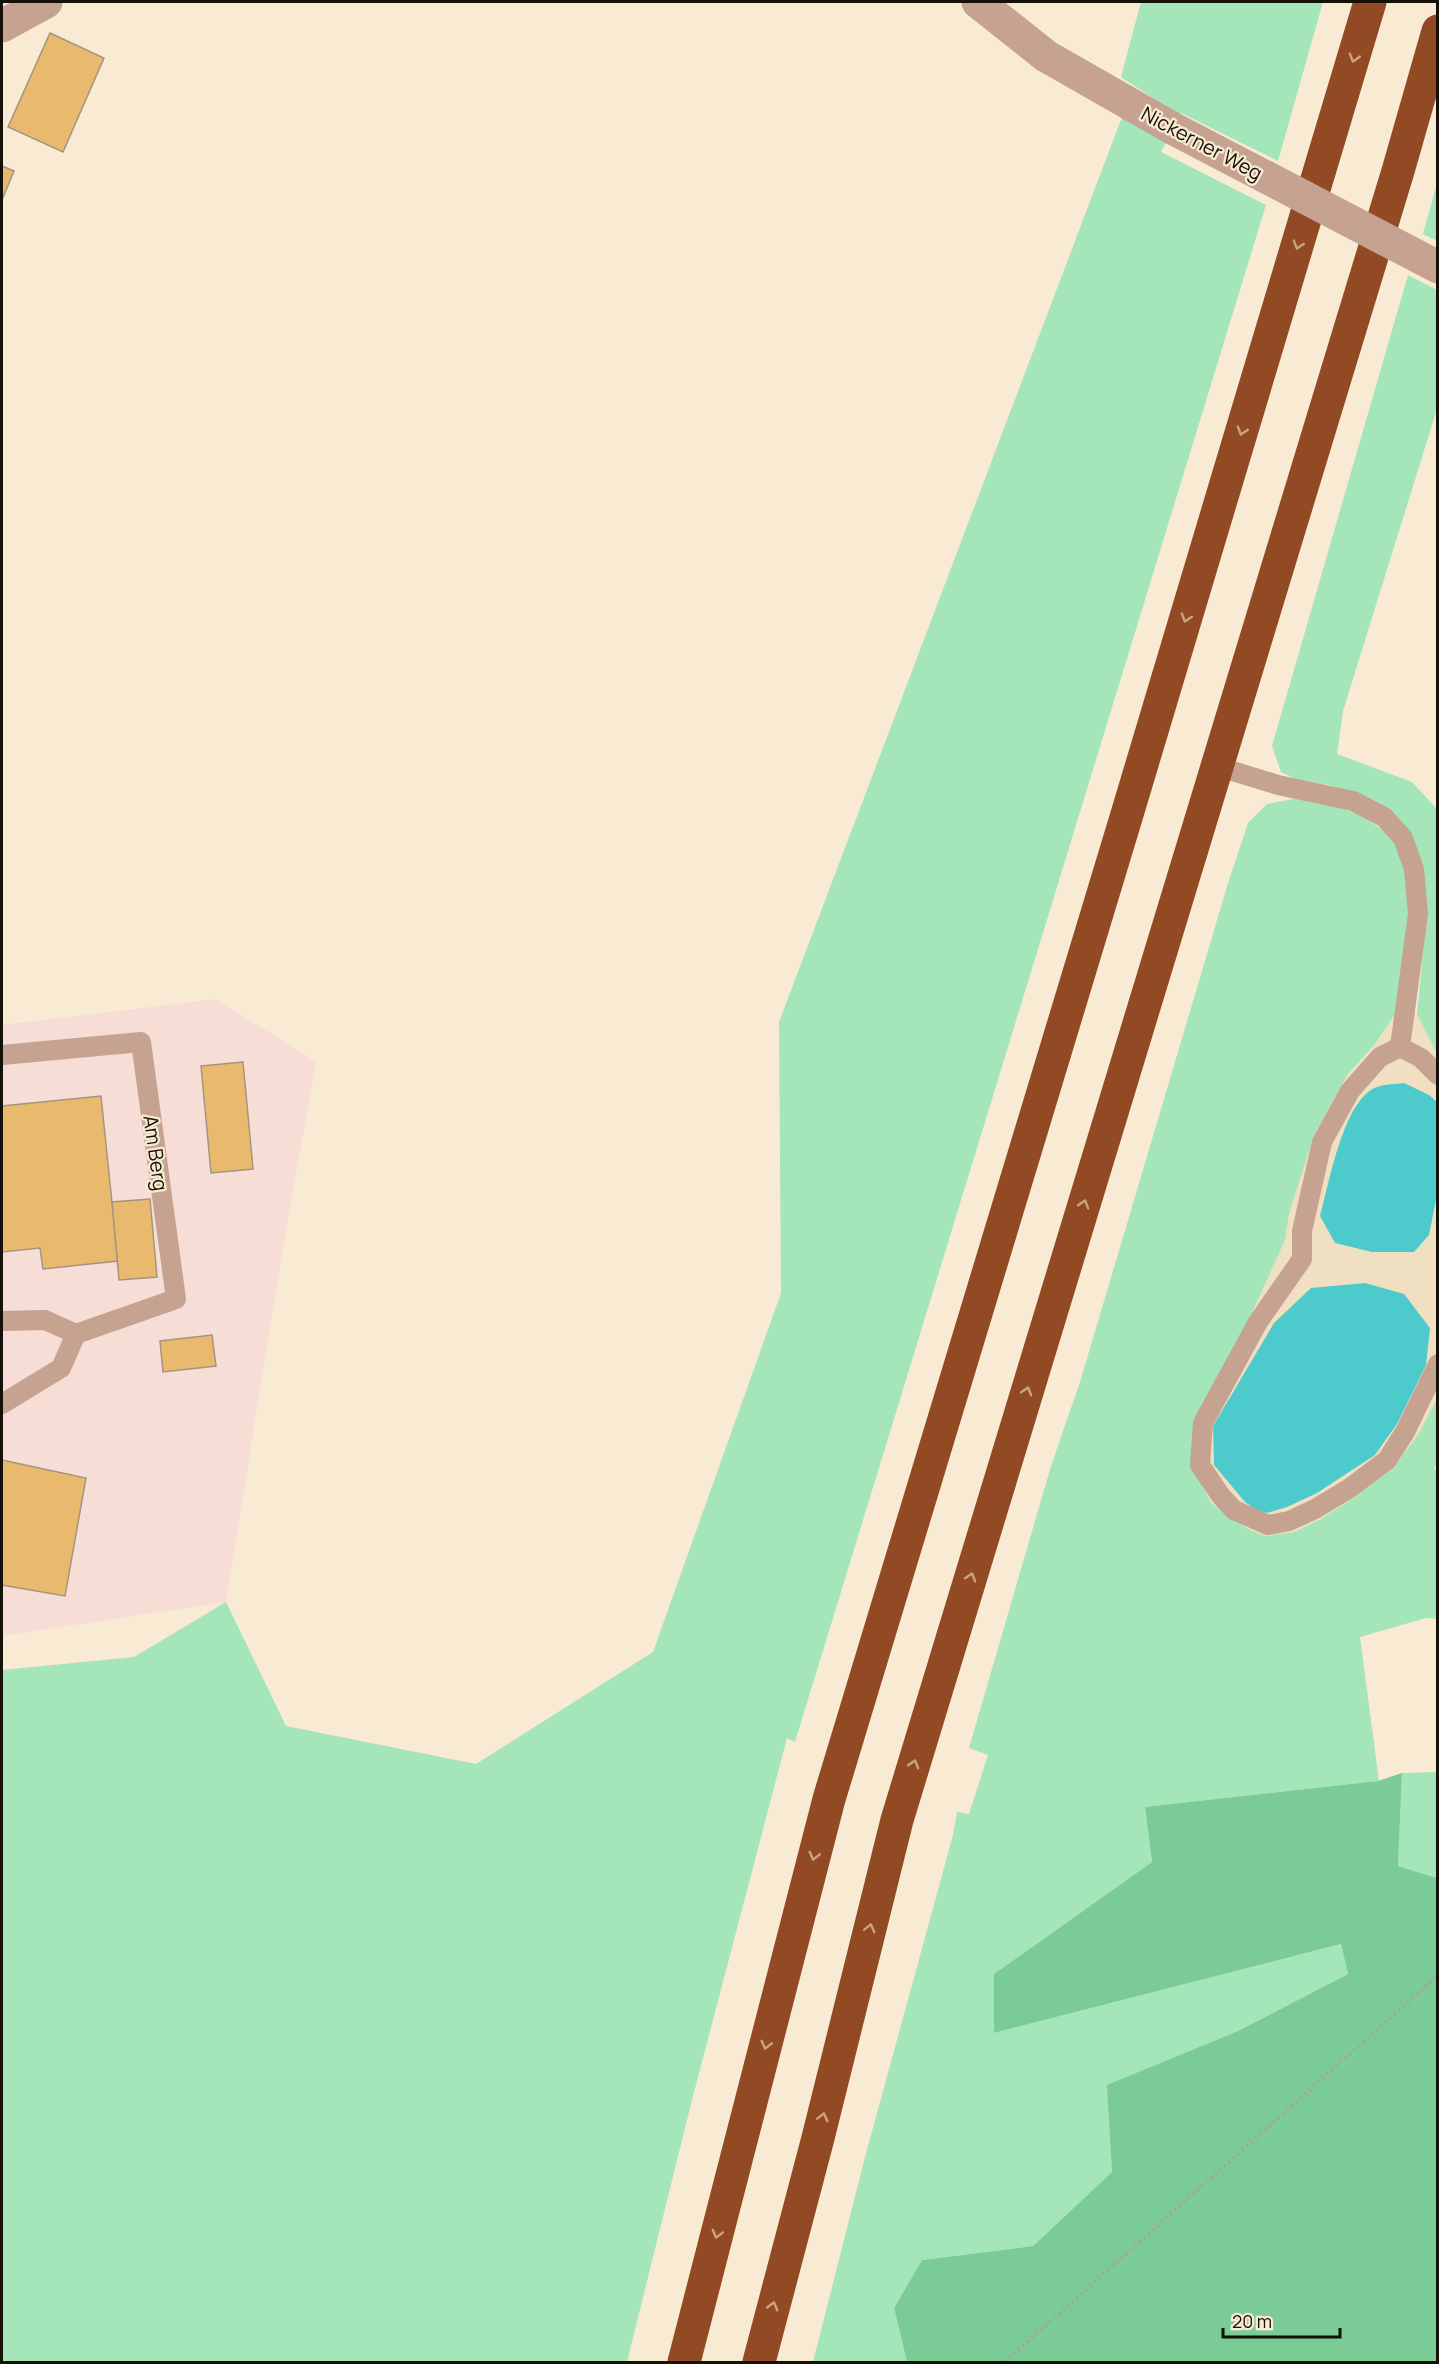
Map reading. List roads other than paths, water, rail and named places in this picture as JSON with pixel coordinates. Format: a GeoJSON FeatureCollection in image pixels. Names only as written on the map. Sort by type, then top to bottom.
{"type":"FeatureCollection","features":[{"type":"Feature","properties":{"kind":"highway"},"geometry":{"type":"LineString","coordinates":[[684,2362],[829,1800],[1370,2]]}},
{"type":"Feature","properties":{"kind":"highway"},"geometry":{"type":"LineString","coordinates":[[759,2362],[818,2138],[897,1820],[1398,171],[1437,31]]}},
{"type":"Feature","properties":{"kind":"street"},"geometry":{"type":"LineString","coordinates":[[2,26],[46,2]]}},
{"type":"Feature","properties":{"kind":"street","name":"Nickerner Weg"},"geometry":{"type":"LineString","coordinates":[[978,2],[1046,56],[1172,128],[1437,267]]}},
{"type":"Feature","properties":{"kind":"lane"},"geometry":{"type":"LineString","coordinates":[[1216,766],[1278,785],[1353,801],[1384,817],[1403,838],[1414,869],[1418,914],[1400,1047]]}},
{"type":"Feature","properties":{"kind":"lane","name":"Am Berg"},"geometry":{"type":"LineString","coordinates":[[2,1055],[141,1042],[176,1299],[76,1334]]}},
{"type":"Feature","properties":{"kind":"lane"},"geometry":{"type":"LineString","coordinates":[[1400,1047],[1421,1058],[1437,1075]]}},
{"type":"Feature","properties":{"kind":"lane"},"geometry":{"type":"LineString","coordinates":[[1400,1047],[1380,1057],[1350,1091],[1322,1142],[1302,1231],[1302,1259],[1258,1322],[1203,1423],[1200,1465],[1221,1496],[1234,1510],[1268,1525],[1289,1521],[1315,1509],[1350,1488],[1387,1460],[1405,1432],[1437,1364]]}},
{"type":"Feature","properties":{"kind":"lane"},"geometry":{"type":"LineString","coordinates":[[2,1321],[45,1320],[76,1334],[61,1368],[2,1404]]}},
{"type":"Feature","properties":{"kind":"water"},"geometry":{"type":"Polygon","coordinates":[[[1404,1083],[1429,1095],[1437,1102],[1437,1195],[1429,1235],[1414,1252],[1372,1252],[1335,1243],[1320,1216],[1346,1125],[1365,1095],[1380,1086],[1404,1083]]]}},
{"type":"Feature","properties":{"kind":"water"},"geometry":{"type":"Polygon","coordinates":[[[1365,1283],[1404,1294],[1430,1328],[1426,1365],[1397,1424],[1375,1455],[1317,1493],[1287,1507],[1267,1513],[1255,1509],[1245,1502],[1214,1465],[1213,1426],[1274,1323],[1311,1288],[1365,1283]]]}}]}
